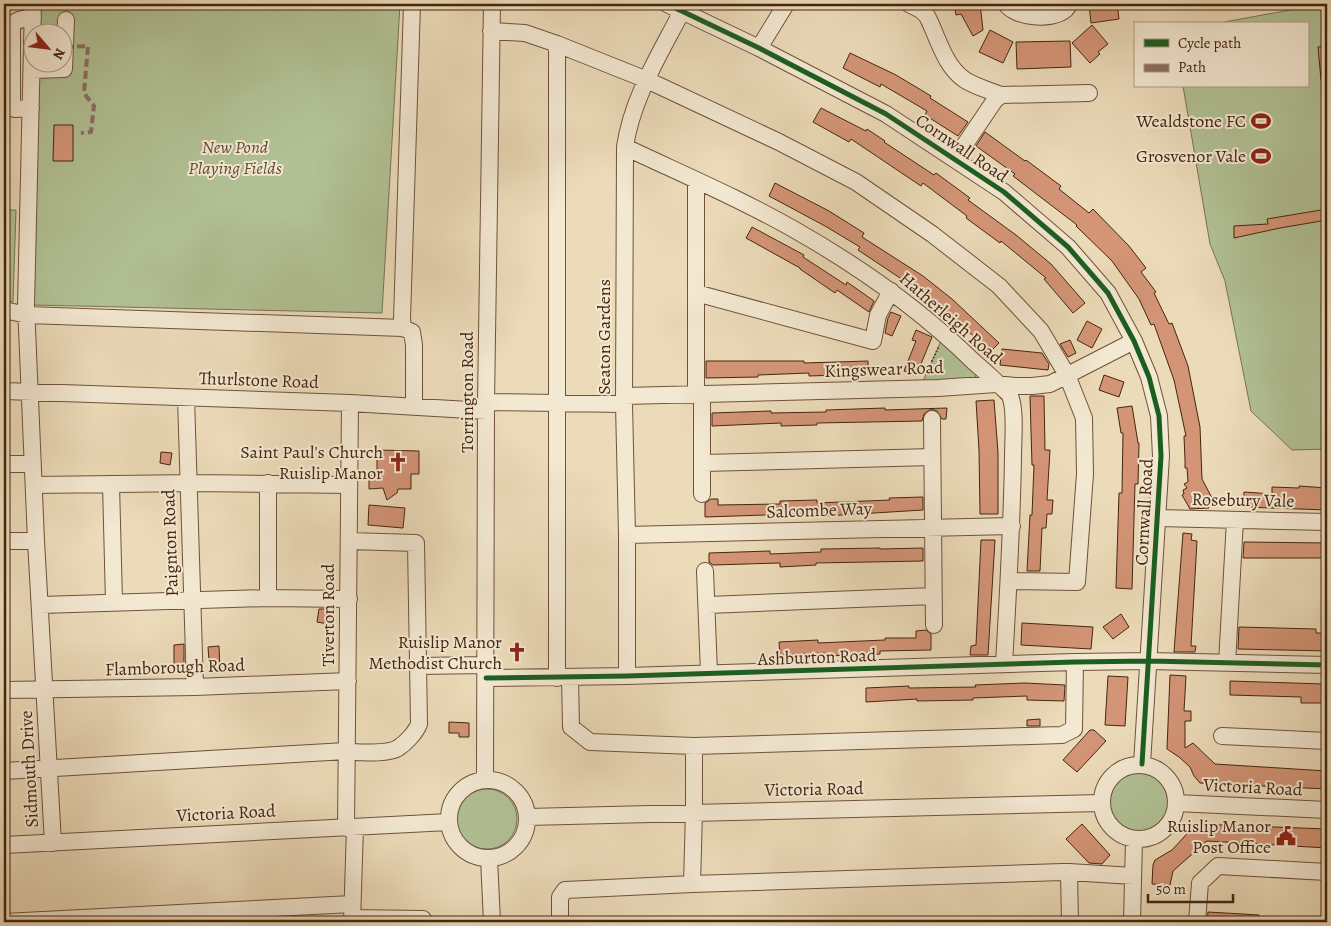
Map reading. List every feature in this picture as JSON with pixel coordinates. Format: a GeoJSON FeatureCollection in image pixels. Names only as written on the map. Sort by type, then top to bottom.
{"type":"FeatureCollection","features":[{"type":"Feature","properties":{"kind":"street"},"geometry":{"type":"LineString","coordinates":[[403,328],[412,4]]}},
{"type":"Feature","properties":{"kind":"street","name":"Torrington Road"},"geometry":{"type":"LineString","coordinates":[[485,780],[486,406],[492,4]]}},
{"type":"Feature","properties":{"kind":"street"},"geometry":{"type":"LineString","coordinates":[[759,48],[786,4]]}},
{"type":"Feature","properties":{"kind":"street"},"geometry":{"type":"LineString","coordinates":[[909,4],[921,10],[927,16],[954,70],[971,83],[1001,95],[1090,93]]}},
{"type":"Feature","properties":{"kind":"street"},"geometry":{"type":"LineString","coordinates":[[1006,4],[1016,13],[1034,16],[1057,14],[1065,10],[1070,4]]}},
{"type":"Feature","properties":{"kind":"street","name":"Cornwall Road"},"geometry":{"type":"LineString","coordinates":[[674,7],[759,48],[886,114],[955,159],[1004,192],[1068,247],[1108,293],[1134,341],[1149,377],[1159,416],[1161,456],[1158,518],[1142,764]]}},
{"type":"Feature","properties":{"kind":"street","name":"Seaton Gardens"},"geometry":{"type":"LineString","coordinates":[[627,676],[627,535],[624,400],[625,147],[628,130],[674,7]]}},
{"type":"Feature","properties":{"kind":"street"},"geometry":{"type":"LineString","coordinates":[[31,108],[18,109],[12,107],[12,26],[14,22],[33,11]]}},
{"type":"Feature","properties":{"kind":"street"},"geometry":{"type":"LineString","coordinates":[[491,31],[526,33],[557,44],[647,80],[778,142],[856,182],[932,234],[999,286],[1040,331],[1067,375],[1084,418],[1085,474],[1077,582],[1009,581]]}},
{"type":"Feature","properties":{"kind":"street"},"geometry":{"type":"LineString","coordinates":[[557,44],[557,403],[563,678],[571,727],[590,742],[694,746],[1062,735],[1074,729],[1075,662]]}},
{"type":"Feature","properties":{"kind":"street","name":"Sidmouth Drive"},"geometry":{"type":"LineString","coordinates":[[32,72],[27,315],[36,541],[53,842]]}},
{"type":"Feature","properties":{"kind":"street"},"geometry":{"type":"LineString","coordinates":[[955,159],[995,100],[1001,95]]}},
{"type":"Feature","properties":{"kind":"street","name":"Hatherleigh Road"},"geometry":{"type":"LineString","coordinates":[[625,147],[795,230],[891,291],[930,321],[996,384],[1010,394],[1012,404],[1012,526],[1004,664]]}},
{"type":"Feature","properties":{"kind":"street"},"geometry":{"type":"LineString","coordinates":[[696,180],[696,293],[702,494]]}},
{"type":"Feature","properties":{"kind":"street"},"geometry":{"type":"LineString","coordinates":[[696,293],[873,341],[878,315],[891,291]]}},
{"type":"Feature","properties":{"kind":"street"},"geometry":{"type":"LineString","coordinates":[[4,310],[27,315],[403,328],[412,332],[414,345],[414,407]]}},
{"type":"Feature","properties":{"kind":"street","name":"Kingswear Road"},"geometry":{"type":"LineString","coordinates":[[557,403],[699,394],[938,388],[996,384],[1032,386],[1050,384],[1134,341]]}},
{"type":"Feature","properties":{"kind":"street","name":"Thurlstone Road"},"geometry":{"type":"LineString","coordinates":[[4,390],[414,407],[557,403]]}},
{"type":"Feature","properties":{"kind":"street","name":"Paignton Road"},"geometry":{"type":"LineString","coordinates":[[186,398],[195,687]]}},
{"type":"Feature","properties":{"kind":"street","name":"Tiverton Road"},"geometry":{"type":"LineString","coordinates":[[350,403],[346,752],[352,915]]}},
{"type":"Feature","properties":{"kind":"street"},"geometry":{"type":"LineString","coordinates":[[932,419],[934,625]]}},
{"type":"Feature","properties":{"kind":"street"},"geometry":{"type":"LineString","coordinates":[[702,463],[932,457]]}},
{"type":"Feature","properties":{"kind":"street"},"geometry":{"type":"LineString","coordinates":[[4,464],[34,464]]}},
{"type":"Feature","properties":{"kind":"street"},"geometry":{"type":"LineString","coordinates":[[268,483],[268,598]]}},
{"type":"Feature","properties":{"kind":"street"},"geometry":{"type":"LineString","coordinates":[[34,485],[268,483],[349,486]]}},
{"type":"Feature","properties":{"kind":"street"},"geometry":{"type":"LineString","coordinates":[[111,484],[114,602]]}},
{"type":"Feature","properties":{"kind":"street","name":"Rosebury Vale"},"geometry":{"type":"LineString","coordinates":[[1158,518],[1327,522]]}},
{"type":"Feature","properties":{"kind":"street"},"geometry":{"type":"LineString","coordinates":[[1227,662],[1235,520]]}},
{"type":"Feature","properties":{"kind":"street","name":"Salcombe Way"},"geometry":{"type":"LineString","coordinates":[[627,535],[1012,526]]}},
{"type":"Feature","properties":{"kind":"street"},"geometry":{"type":"LineString","coordinates":[[4,541],[36,541]]}},
{"type":"Feature","properties":{"kind":"street"},"geometry":{"type":"LineString","coordinates":[[4,771],[390,751],[398,749],[416,729],[418,724],[416,543],[349,541]]}},
{"type":"Feature","properties":{"kind":"street"},"geometry":{"type":"LineString","coordinates":[[705,571],[710,673]]}},
{"type":"Feature","properties":{"kind":"street"},"geometry":{"type":"LineString","coordinates":[[708,605],[933,596]]}},
{"type":"Feature","properties":{"kind":"street"},"geometry":{"type":"LineString","coordinates":[[41,605],[268,598],[348,599]]}},
{"type":"Feature","properties":{"kind":"street","name":"Ashburton Road"},"geometry":{"type":"LineString","coordinates":[[418,666],[563,678],[1075,662],[1149,661],[1327,665]]}},
{"type":"Feature","properties":{"kind":"street","name":"Flamborough Road"},"geometry":{"type":"LineString","coordinates":[[4,690],[195,687],[348,681]]}},
{"type":"Feature","properties":{"kind":"street"},"geometry":{"type":"LineString","coordinates":[[1222,736],[1327,741]]}},
{"type":"Feature","properties":{"kind":"street"},"geometry":{"type":"LineString","coordinates":[[692,884],[694,746]]}},
{"type":"Feature","properties":{"kind":"street"},"geometry":{"type":"LineString","coordinates":[[1142,764],[1153,767],[1163,773],[1175,792],[1176,803],[1174,815],[1163,830],[1146,838],[1134,839],[1124,836],[1111,827],[1103,813],[1101,803],[1103,790],[1109,779],[1118,770],[1130,765],[1142,764]]}},
{"type":"Feature","properties":{"kind":"street"},"geometry":{"type":"LineString","coordinates":[[485,780],[495,780],[507,785],[517,793],[524,804],[527,817],[526,829],[521,841],[502,856],[489,858],[478,857],[462,848],[452,833],[449,822],[450,810],[454,800],[471,784],[485,780]]}},
{"type":"Feature","properties":{"kind":"street","name":"Victoria Road"},"geometry":{"type":"LineString","coordinates":[[527,817],[1101,803]]}},
{"type":"Feature","properties":{"kind":"street","name":"Victoria Road"},"geometry":{"type":"LineString","coordinates":[[1176,803],[1327,810]]}},
{"type":"Feature","properties":{"kind":"street","name":"Victoria Road"},"geometry":{"type":"LineString","coordinates":[[4,845],[449,822]]}},
{"type":"Feature","properties":{"kind":"street"},"geometry":{"type":"LineString","coordinates":[[1132,922],[1134,839]]}},
{"type":"Feature","properties":{"kind":"street"},"geometry":{"type":"LineString","coordinates":[[489,858],[492,922]]}},
{"type":"Feature","properties":{"kind":"street"},"geometry":{"type":"LineString","coordinates":[[1197,922],[1200,883],[1218,866],[1327,872]]}},
{"type":"Feature","properties":{"kind":"street"},"geometry":{"type":"LineString","coordinates":[[560,922],[560,896],[564,890],[1069,872],[1133,876]]}},
{"type":"Feature","properties":{"kind":"street"},"geometry":{"type":"LineString","coordinates":[[1069,872],[1070,922]]}},
{"type":"Feature","properties":{"kind":"street"},"geometry":{"type":"LineString","coordinates":[[4,922],[352,915],[423,919],[423,922]]}},
{"type":"Feature","properties":{"kind":"path"},"geometry":{"type":"LineString","coordinates":[[923,382],[941,342]]}},
{"type":"Feature","properties":{"kind":"green space","name":"New Pond Playing Fields"},"geometry":{"type":"Polygon","coordinates":[[[39,4],[400,4],[382,313],[33,305],[38,72],[72,72],[72,22],[39,22],[39,4]]]}},
{"type":"Feature","properties":{"kind":"green space"},"geometry":{"type":"Polygon","coordinates":[[[1327,4],[1327,449],[1292,450],[1251,411],[1225,281],[1210,244],[1183,88],[1308,88],[1308,22],[1224,22],[1327,4]]]}},
{"type":"Feature","properties":{"kind":"green space"},"geometry":{"type":"Polygon","coordinates":[[[4,210],[16,210],[13,302],[4,301],[4,210]]]}},
{"type":"Feature","properties":{"kind":"green space"},"geometry":{"type":"Polygon","coordinates":[[[941,341],[977,374],[974,379],[923,381],[941,341]]]}},
{"type":"Feature","properties":{"kind":"green space"},"geometry":{"type":"Polygon","coordinates":[[[1139,773],[1155,778],[1163,786],[1168,802],[1163,818],[1155,826],[1139,831],[1123,826],[1115,818],[1110,802],[1115,786],[1123,778],[1139,773]]]}},
{"type":"Feature","properties":{"kind":"green space"},"geometry":{"type":"Polygon","coordinates":[[[481,789],[493,789],[504,794],[512,802],[517,813],[515,831],[504,844],[493,849],[481,849],[470,844],[462,836],[457,825],[457,813],[462,802],[470,794],[481,789]]]}},
{"type":"Feature","properties":{"kind":"building"},"geometry":{"type":"Polygon","coordinates":[[[954,4],[980,4],[983,30],[973,36],[961,14],[956,15],[954,4]]]}},
{"type":"Feature","properties":{"kind":"building"},"geometry":{"type":"Polygon","coordinates":[[[1089,4],[1117,4],[1119,19],[1091,23],[1089,4]]]}},
{"type":"Feature","properties":{"kind":"building"},"geometry":{"type":"Polygon","coordinates":[[[1092,25],[1108,44],[1098,52],[1100,54],[1090,63],[1072,43],[1092,25]]]}},
{"type":"Feature","properties":{"kind":"building"},"geometry":{"type":"Polygon","coordinates":[[[990,30],[1013,42],[1003,63],[979,52],[990,30]]]}},
{"type":"Feature","properties":{"kind":"building"},"geometry":{"type":"Polygon","coordinates":[[[1070,41],[1071,67],[1017,69],[1016,42],[1070,41]]]}},
{"type":"Feature","properties":{"kind":"building"},"geometry":{"type":"Polygon","coordinates":[[[1327,46],[1327,80],[1321,80],[1318,47],[1327,46]]]}},
{"type":"Feature","properties":{"kind":"building"},"geometry":{"type":"Polygon","coordinates":[[[850,53],[896,75],[931,96],[930,98],[968,122],[958,136],[925,115],[927,111],[881,84],[880,87],[843,68],[850,53]]]}},
{"type":"Feature","properties":{"kind":"building"},"geometry":{"type":"Polygon","coordinates":[[[821,108],[866,131],[867,129],[934,175],[936,173],[970,198],[968,200],[1016,235],[1051,264],[1085,303],[1073,313],[1044,279],[1046,278],[1001,241],[1000,243],[966,218],[967,216],[923,183],[921,186],[851,139],[849,142],[813,122],[821,108]]]}},
{"type":"Feature","properties":{"kind":"building"},"geometry":{"type":"Polygon","coordinates":[[[54,125],[73,125],[73,161],[53,161],[54,125]]]}},
{"type":"Feature","properties":{"kind":"building"},"geometry":{"type":"Polygon","coordinates":[[[985,132],[1061,186],[1059,189],[1089,213],[1093,209],[1129,246],[1146,268],[1141,272],[1156,292],[1154,293],[1169,324],[1172,323],[1188,366],[1200,427],[1202,479],[1212,498],[1205,502],[1209,508],[1190,509],[1182,495],[1184,494],[1183,490],[1187,488],[1184,484],[1188,482],[1187,468],[1185,468],[1184,436],[1186,436],[1174,380],[1154,324],[1151,325],[1139,299],[1112,261],[1077,225],[1013,176],[1015,174],[976,146],[985,132]]]}},
{"type":"Feature","properties":{"kind":"building"},"geometry":{"type":"Polygon","coordinates":[[[775,183],[829,211],[864,233],[862,237],[923,276],[952,299],[999,343],[990,352],[951,315],[907,281],[858,250],[860,247],[769,196],[775,183]]]}},
{"type":"Feature","properties":{"kind":"building"},"geometry":{"type":"Polygon","coordinates":[[[1327,209],[1327,220],[1234,238],[1234,226],[1268,224],[1267,219],[1327,209]]]}},
{"type":"Feature","properties":{"kind":"building"},"geometry":{"type":"Polygon","coordinates":[[[752,227],[804,255],[803,257],[846,285],[847,282],[874,301],[869,312],[837,290],[835,293],[800,268],[746,238],[752,227]]]}},
{"type":"Feature","properties":{"kind":"building"},"geometry":{"type":"Polygon","coordinates":[[[891,312],[901,316],[892,336],[885,333],[891,312]]]}},
{"type":"Feature","properties":{"kind":"building"},"geometry":{"type":"Polygon","coordinates":[[[1087,321],[1102,329],[1092,348],[1077,340],[1087,321]]]}},
{"type":"Feature","properties":{"kind":"building"},"geometry":{"type":"Polygon","coordinates":[[[916,330],[932,337],[916,376],[904,371],[916,341],[912,340],[916,330]]]}},
{"type":"Feature","properties":{"kind":"building"},"geometry":{"type":"Polygon","coordinates":[[[1070,340],[1076,353],[1068,357],[1060,344],[1070,340]]]}},
{"type":"Feature","properties":{"kind":"building"},"geometry":{"type":"Polygon","coordinates":[[[1002,349],[1042,353],[1049,364],[1048,370],[1000,365],[1002,349]]]}},
{"type":"Feature","properties":{"kind":"building"},"geometry":{"type":"Polygon","coordinates":[[[706,361],[804,361],[804,363],[868,361],[868,374],[809,376],[809,373],[758,375],[758,377],[706,378],[706,361]]]}},
{"type":"Feature","properties":{"kind":"building"},"geometry":{"type":"Polygon","coordinates":[[[1104,375],[1124,382],[1119,397],[1099,390],[1104,375]]]}},
{"type":"Feature","properties":{"kind":"building"},"geometry":{"type":"Polygon","coordinates":[[[1030,396],[1044,396],[1045,450],[1050,450],[1047,500],[1053,500],[1052,514],[1047,514],[1046,528],[1042,528],[1040,571],[1027,571],[1034,465],[1032,465],[1030,396]]]}},
{"type":"Feature","properties":{"kind":"building"},"geometry":{"type":"Polygon","coordinates":[[[994,400],[998,452],[998,514],[980,514],[976,401],[994,400]]]}},
{"type":"Feature","properties":{"kind":"building"},"geometry":{"type":"Polygon","coordinates":[[[1132,406],[1139,443],[1138,484],[1135,484],[1132,589],[1116,588],[1119,493],[1122,493],[1123,433],[1121,433],[1117,408],[1132,406]]]}},
{"type":"Feature","properties":{"kind":"building"},"geometry":{"type":"Polygon","coordinates":[[[885,408],[885,410],[947,408],[946,419],[942,419],[937,411],[931,409],[924,414],[922,421],[817,423],[817,425],[781,426],[781,423],[712,426],[712,413],[826,412],[826,410],[885,408]]]}},
{"type":"Feature","properties":{"kind":"building","name":"Saint Paul's Church Ruislip Manor"},"geometry":{"type":"Polygon","coordinates":[[[377,450],[419,451],[419,474],[411,474],[411,489],[398,489],[397,493],[387,500],[383,488],[369,489],[369,475],[377,476],[377,450]]]}},
{"type":"Feature","properties":{"kind":"building"},"geometry":{"type":"Polygon","coordinates":[[[161,452],[172,453],[170,465],[160,463],[161,452]]]}},
{"type":"Feature","properties":{"kind":"building"},"geometry":{"type":"Polygon","coordinates":[[[1299,486],[1327,488],[1327,510],[1243,507],[1244,492],[1272,494],[1272,487],[1299,488],[1299,486]]]}},
{"type":"Feature","properties":{"kind":"building"},"geometry":{"type":"Polygon","coordinates":[[[923,497],[923,510],[825,516],[825,513],[705,517],[705,503],[711,499],[718,499],[718,505],[780,504],[780,501],[817,500],[817,503],[923,497]]]}},
{"type":"Feature","properties":{"kind":"building"},"geometry":{"type":"Polygon","coordinates":[[[369,505],[405,508],[403,528],[368,525],[369,505]]]}},
{"type":"Feature","properties":{"kind":"building"},"geometry":{"type":"Polygon","coordinates":[[[1183,533],[1192,534],[1191,540],[1197,541],[1191,646],[1196,646],[1195,652],[1174,652],[1183,533]]]}},
{"type":"Feature","properties":{"kind":"building"},"geometry":{"type":"Polygon","coordinates":[[[981,540],[995,540],[988,655],[970,655],[971,646],[976,645],[981,540]]]}},
{"type":"Feature","properties":{"kind":"building"},"geometry":{"type":"Polygon","coordinates":[[[1244,542],[1327,543],[1327,558],[1243,558],[1244,542]]]}},
{"type":"Feature","properties":{"kind":"building"},"geometry":{"type":"Polygon","coordinates":[[[923,548],[923,561],[816,563],[816,565],[780,567],[780,563],[713,565],[709,562],[709,553],[770,551],[770,554],[821,552],[821,549],[923,548]]]}},
{"type":"Feature","properties":{"kind":"building"},"geometry":{"type":"Polygon","coordinates":[[[319,609],[330,609],[328,624],[317,622],[319,609]]]}},
{"type":"Feature","properties":{"kind":"building"},"geometry":{"type":"Polygon","coordinates":[[[1121,614],[1129,627],[1113,639],[1103,627],[1121,614]]]}},
{"type":"Feature","properties":{"kind":"building"},"geometry":{"type":"Polygon","coordinates":[[[1022,623],[1093,627],[1091,649],[1021,645],[1022,623]]]}},
{"type":"Feature","properties":{"kind":"building"},"geometry":{"type":"Polygon","coordinates":[[[1239,627],[1316,629],[1316,633],[1327,633],[1327,651],[1238,649],[1239,627]]]}},
{"type":"Feature","properties":{"kind":"building"},"geometry":{"type":"Polygon","coordinates":[[[926,630],[931,634],[931,650],[880,651],[880,654],[825,656],[825,653],[780,655],[779,642],[818,640],[818,643],[885,640],[885,638],[916,638],[916,631],[926,630]]]}},
{"type":"Feature","properties":{"kind":"building"},"geometry":{"type":"Polygon","coordinates":[[[184,644],[184,671],[174,671],[174,645],[184,644]]]}},
{"type":"Feature","properties":{"kind":"building"},"geometry":{"type":"Polygon","coordinates":[[[219,646],[220,672],[210,673],[208,647],[219,646]]]}},
{"type":"Feature","properties":{"kind":"building"},"geometry":{"type":"Polygon","coordinates":[[[1170,675],[1186,676],[1184,711],[1191,711],[1191,721],[1185,721],[1185,748],[1193,743],[1215,764],[1327,771],[1327,789],[1200,783],[1190,767],[1167,749],[1170,675]]]}},
{"type":"Feature","properties":{"kind":"building"},"geometry":{"type":"Polygon","coordinates":[[[1108,676],[1128,677],[1125,726],[1105,725],[1108,676]]]}},
{"type":"Feature","properties":{"kind":"building"},"geometry":{"type":"Polygon","coordinates":[[[1230,681],[1324,684],[1324,691],[1327,691],[1327,703],[1301,703],[1301,697],[1230,695],[1230,681]]]}},
{"type":"Feature","properties":{"kind":"building"},"geometry":{"type":"Polygon","coordinates":[[[1025,683],[1065,685],[1064,701],[1027,700],[1027,696],[973,698],[973,700],[917,701],[917,699],[866,702],[866,688],[909,686],[909,688],[976,687],[975,685],[1025,683]]]}},
{"type":"Feature","properties":{"kind":"building"},"geometry":{"type":"Polygon","coordinates":[[[1040,719],[1040,726],[1027,726],[1027,720],[1040,719]]]}},
{"type":"Feature","properties":{"kind":"building"},"geometry":{"type":"Polygon","coordinates":[[[449,722],[469,723],[469,737],[459,737],[459,733],[449,733],[449,722]]]}},
{"type":"Feature","properties":{"kind":"building"},"geometry":{"type":"Polygon","coordinates":[[[1090,730],[1094,730],[1106,741],[1077,772],[1063,760],[1090,730]]]}},
{"type":"Feature","properties":{"kind":"building"},"geometry":{"type":"Polygon","coordinates":[[[1082,824],[1110,855],[1102,864],[1089,863],[1066,839],[1082,824]]]}},
{"type":"Feature","properties":{"kind":"building"},"geometry":{"type":"Polygon","coordinates":[[[1196,824],[1327,829],[1327,848],[1207,841],[1173,871],[1170,885],[1152,884],[1155,860],[1172,850],[1196,824]]]}},
{"type":"Feature","properties":{"kind":"building"},"geometry":{"type":"Polygon","coordinates":[[[1208,912],[1259,915],[1258,922],[1207,922],[1208,912]]]}},
{"type":"Feature","properties":{"kind":"marked path"},"geometry":{"type":"LineString","coordinates":[[72,47],[88,46],[84,93],[94,106],[91,132],[81,133]]}},
{"type":"Feature","properties":{"kind":"cycle path"},"geometry":{"type":"LineString","coordinates":[[667,4],[759,48],[886,114],[1004,192],[1068,247],[1108,293],[1134,341],[1149,377],[1159,416],[1161,456],[1142,764]]}},
{"type":"Feature","properties":{"kind":"cycle path"},"geometry":{"type":"LineString","coordinates":[[486,678],[627,676],[1075,662],[1149,661],[1327,665]]}},
{"type":"Feature","properties":{"kind":"place","name":"Wealdstone FC"},"geometry":{"type":"Point","coordinates":[1261,121]}},
{"type":"Feature","properties":{"kind":"place","name":"Grosvenor Vale"},"geometry":{"type":"Point","coordinates":[1261,156]}},
{"type":"Feature","properties":{"kind":"place","name":"Saint Paul's Church Ruislip Manor"},"geometry":{"type":"Point","coordinates":[398,462]}},
{"type":"Feature","properties":{"kind":"place","name":"Ruislip Manor Methodist Church"},"geometry":{"type":"Point","coordinates":[517,652]}},
{"type":"Feature","properties":{"kind":"place","name":"Ruislip Manor Post Office"},"geometry":{"type":"Point","coordinates":[1286,836]}}]}
